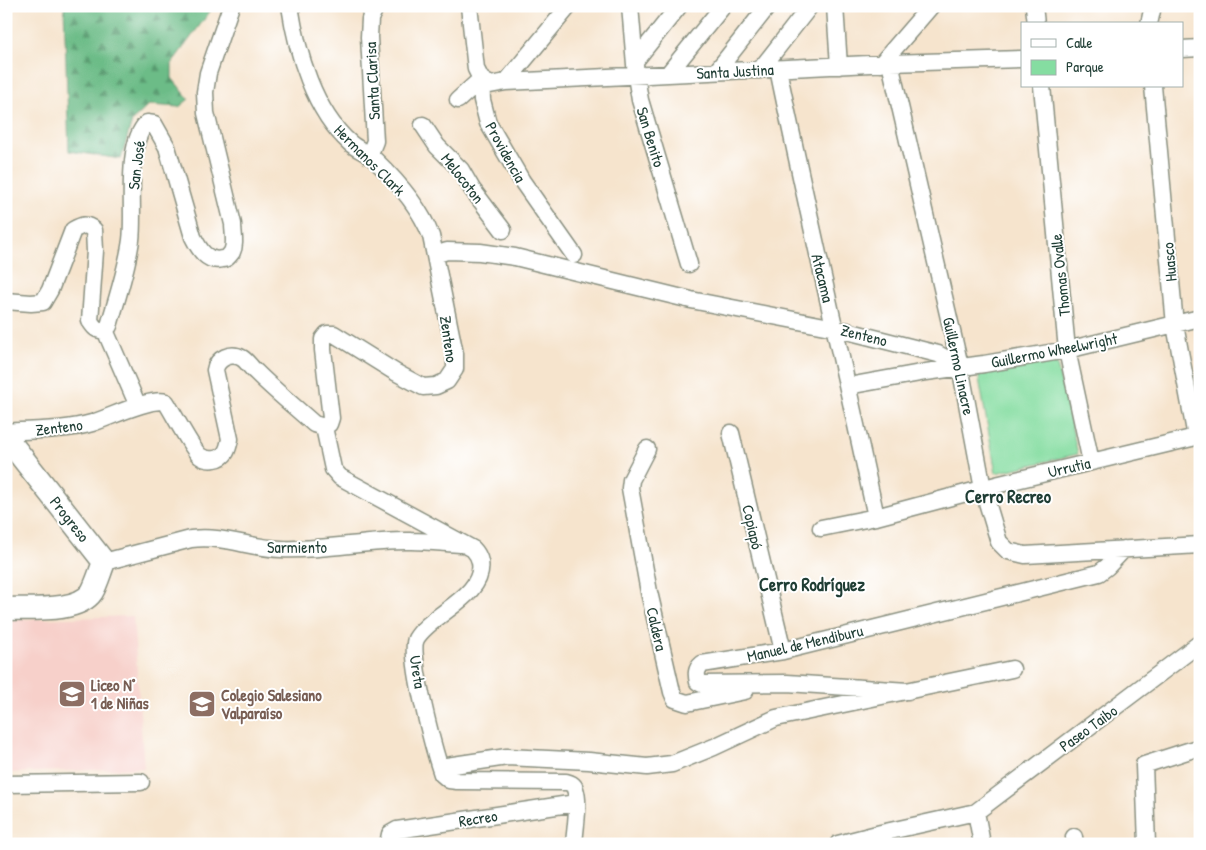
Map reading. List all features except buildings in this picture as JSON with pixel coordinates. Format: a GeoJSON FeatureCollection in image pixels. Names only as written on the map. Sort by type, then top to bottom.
{"type":"FeatureCollection","features":[{"type":"Feature","properties":{"kind":"street","name":"San José"},"geometry":{"type":"LineString","coordinates":[[105,330],[109,326],[131,239],[131,179],[138,139],[142,128],[147,123],[154,124],[167,147],[193,237],[198,248],[204,255],[211,259],[219,260],[226,259],[232,252],[234,242],[232,224],[206,113],[205,92],[208,73],[231,6]]}},
{"type":"Feature","properties":{"kind":"street","name":"Hermanos Clark"},"geometry":{"type":"LineString","coordinates":[[290,6],[293,29],[305,70],[319,101],[335,126],[349,142],[369,156],[402,190],[426,224],[435,255]]}},
{"type":"Feature","properties":{"kind":"street","name":"Santa Clarisa"},"geometry":{"type":"LineString","coordinates":[[369,156],[375,141],[369,37],[370,19],[376,6]]}},
{"type":"Feature","properties":{"kind":"street","name":"Providencia"},"geometry":{"type":"LineString","coordinates":[[470,6],[476,69],[481,79],[482,100],[488,123],[522,181],[574,255]]}},
{"type":"Feature","properties":{"kind":"street"},"geometry":{"type":"LineString","coordinates":[[506,82],[569,6]]}},
{"type":"Feature","properties":{"kind":"street","name":"San Benito"},"geometry":{"type":"LineString","coordinates":[[630,6],[635,68],[640,100],[690,264]]}},
{"type":"Feature","properties":{"kind":"street"},"geometry":{"type":"LineString","coordinates":[[635,68],[679,6]]}},
{"type":"Feature","properties":{"kind":"street"},"geometry":{"type":"LineString","coordinates":[[668,74],[723,6]]}},
{"type":"Feature","properties":{"kind":"street"},"geometry":{"type":"LineString","coordinates":[[716,72],[768,6]]}},
{"type":"Feature","properties":{"kind":"street"},"geometry":{"type":"LineString","coordinates":[[760,70],[810,6]]}},
{"type":"Feature","properties":{"kind":"street"},"geometry":{"type":"LineString","coordinates":[[835,6],[839,66]]}},
{"type":"Feature","properties":{"kind":"street"},"geometry":{"type":"LineString","coordinates":[[888,60],[931,6]]}},
{"type":"Feature","properties":{"kind":"street"},"geometry":{"type":"LineString","coordinates":[[1034,6],[1036,22]]}},
{"type":"Feature","properties":{"kind":"street"},"geometry":{"type":"LineString","coordinates":[[1150,22],[1153,6]]}},
{"type":"Feature","properties":{"kind":"street"},"geometry":{"type":"LineString","coordinates":[[1184,49],[1200,48]]}},
{"type":"Feature","properties":{"kind":"street","name":"Santa Justina"},"geometry":{"type":"LineString","coordinates":[[481,79],[490,85],[635,68],[668,74],[839,66],[888,60],[1021,59]]}},
{"type":"Feature","properties":{"kind":"street","name":"Guillermo Linacre"},"geometry":{"type":"LineString","coordinates":[[888,60],[960,366],[983,489],[999,542],[1008,551],[1025,555],[1124,550]]}},
{"type":"Feature","properties":{"kind":"street","name":"Atacama"},"geometry":{"type":"LineString","coordinates":[[778,69],[876,517]]}},
{"type":"Feature","properties":{"kind":"street"},"geometry":{"type":"LineString","coordinates":[[458,100],[481,79]]}},
{"type":"Feature","properties":{"kind":"street","name":"Thomas Ovalle"},"geometry":{"type":"LineString","coordinates":[[1042,88],[1067,350],[1091,462]]}},
{"type":"Feature","properties":{"kind":"street","name":"Huasco"},"geometry":{"type":"LineString","coordinates":[[1153,88],[1175,325],[1198,436]]}},
{"type":"Feature","properties":{"kind":"street","name":"Melocoton"},"geometry":{"type":"LineString","coordinates":[[422,125],[437,146],[461,170],[472,189],[503,230]]}},
{"type":"Feature","properties":{"kind":"street"},"geometry":{"type":"LineString","coordinates":[[6,300],[32,303],[43,302],[50,290],[73,230],[82,225],[89,225],[94,230],[95,251],[90,321],[94,328],[99,331],[105,330],[138,406]]}},
{"type":"Feature","properties":{"kind":"street","name":"Zenteno"},"geometry":{"type":"LineString","coordinates":[[6,432],[66,428],[91,423],[161,400],[166,402],[198,455],[208,460],[217,459],[224,456],[228,450],[230,439],[215,370],[216,365],[223,357],[228,356],[242,358],[255,372],[314,424],[324,427],[329,424],[331,418],[323,350],[323,339],[327,334],[334,334],[394,372],[423,386],[436,386],[447,381],[454,369],[454,354],[435,255],[446,252],[480,252],[515,257],[691,300],[835,328],[938,354],[960,366]]}},
{"type":"Feature","properties":{"kind":"street","name":"Guillermo Wheelwright"},"geometry":{"type":"LineString","coordinates":[[848,386],[960,366],[984,364],[1067,350],[1200,318]]}},
{"type":"Feature","properties":{"kind":"street","name":"Ureta"},"geometry":{"type":"LineString","coordinates":[[324,427],[334,469],[340,477],[477,553],[480,566],[478,582],[456,604],[427,627],[417,637],[414,645],[421,695],[440,767]]}},
{"type":"Feature","properties":{"kind":"street","name":"Copiapó"},"geometry":{"type":"LineString","coordinates":[[731,433],[783,651]]}},
{"type":"Feature","properties":{"kind":"street","name":"Urrutia"},"geometry":{"type":"LineString","coordinates":[[822,528],[876,517],[1198,436]]}},
{"type":"Feature","properties":{"kind":"street","name":"Progreso"},"geometry":{"type":"LineString","coordinates":[[6,437],[104,562]]}},
{"type":"Feature","properties":{"kind":"street","name":"Caldera"},"geometry":{"type":"LineString","coordinates":[[647,449],[631,480],[630,488],[649,592],[675,699],[687,703],[787,682]]}},
{"type":"Feature","properties":{"kind":"street","name":"Sarmiento"},"geometry":{"type":"LineString","coordinates":[[104,562],[191,539],[216,537],[262,548],[303,550],[410,541],[465,545]]}},
{"type":"Feature","properties":{"kind":"street"},"geometry":{"type":"LineString","coordinates":[[1124,550],[1200,545]]}},
{"type":"Feature","properties":{"kind":"street","name":"Manuel de Mendiburu"},"geometry":{"type":"LineString","coordinates":[[908,691],[787,682],[702,684],[698,682],[696,674],[698,667],[702,664],[783,651],[1099,573],[1124,550]]}},
{"type":"Feature","properties":{"kind":"street"},"geometry":{"type":"LineString","coordinates":[[6,609],[62,607],[79,602],[92,592],[104,562]]}},
{"type":"Feature","properties":{"kind":"street","name":"Paseo Taibo"},"geometry":{"type":"LineString","coordinates":[[976,812],[1200,644]]}},
{"type":"Feature","properties":{"kind":"street","name":"Manuel de Mendiburu"},"geometry":{"type":"LineString","coordinates":[[474,751],[647,767],[672,764],[776,718],[1012,669]]}},
{"type":"Feature","properties":{"kind":"street"},"geometry":{"type":"LineString","coordinates":[[1147,844],[1144,765],[1200,747]]}},
{"type":"Feature","properties":{"kind":"street","name":"Manuel de Mendiburu"},"geometry":{"type":"LineString","coordinates":[[440,767],[507,757],[566,759]]}},
{"type":"Feature","properties":{"kind":"street"},"geometry":{"type":"LineString","coordinates":[[440,767],[442,774],[449,780],[566,782],[572,784],[575,789],[576,803],[574,844]]}},
{"type":"Feature","properties":{"kind":"street"},"geometry":{"type":"LineString","coordinates":[[6,784],[141,782]]}},
{"type":"Feature","properties":{"kind":"street","name":"Recreo"},"geometry":{"type":"LineString","coordinates":[[388,844],[390,834],[397,830],[576,803]]}},
{"type":"Feature","properties":{"kind":"street"},"geometry":{"type":"LineString","coordinates":[[838,844],[882,838],[976,812],[982,844]]}},
{"type":"Feature","properties":{"kind":"shaded area","name":"Liceo N° 1 de Niñas"},"geometry":{"type":"Polygon","coordinates":[[[133,616],[144,768],[6,773],[6,620],[133,616]]]}},
{"type":"Feature","properties":{"kind":"green space"},"geometry":{"type":"Polygon","coordinates":[[[64,6],[214,6],[172,63],[172,78],[189,99],[179,107],[149,105],[132,121],[121,159],[69,151],[64,6]]]}},
{"type":"Feature","properties":{"kind":"green space"},"geometry":{"type":"Polygon","coordinates":[[[1056,361],[1078,454],[996,473],[978,373],[1056,361]]]}},
{"type":"Feature","properties":{"kind":"place","name":"Liceo N° 1 de Niñas"},"geometry":{"type":"Point","coordinates":[72,694]}},
{"type":"Feature","properties":{"kind":"place","name":"Colegio Salesiano Valparaíso"},"geometry":{"type":"Point","coordinates":[202,704]}},
{"type":"Feature","properties":{"kind":"district","name":"Cerro Recreo"},"geometry":{"type":"Point","coordinates":[1008,496]}},
{"type":"Feature","properties":{"kind":"district","name":"Cerro Rodríguez"},"geometry":{"type":"Point","coordinates":[812,584]}}]}
